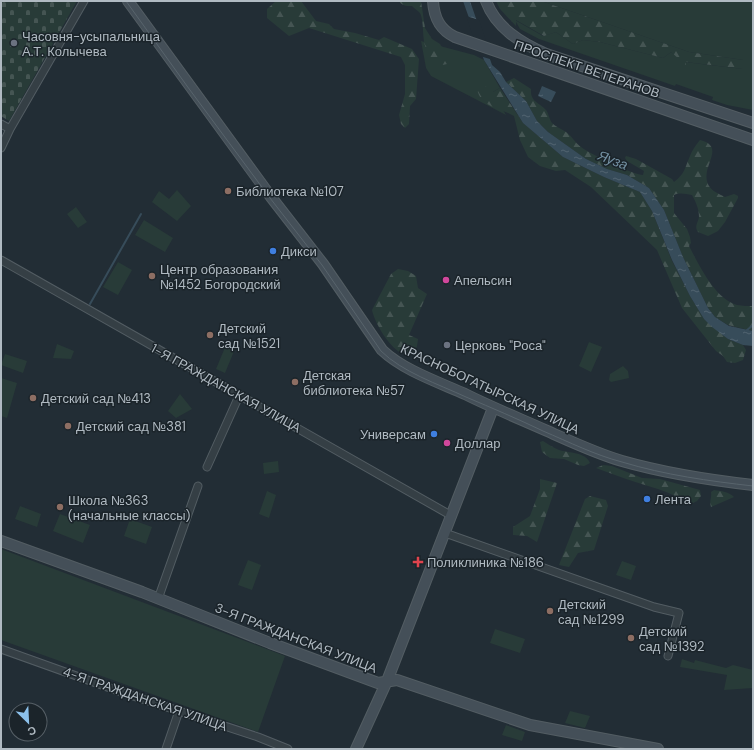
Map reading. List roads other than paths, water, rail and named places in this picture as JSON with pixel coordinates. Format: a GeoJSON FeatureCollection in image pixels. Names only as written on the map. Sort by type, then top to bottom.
{"type":"FeatureCollection","features":[{"type":"Feature","properties":{"kind":"main road","name":"КРАСНОБОГАТЫРСКАЯ УЛИЦА"},"geometry":{"type":"LineString","coordinates":[[128,1],[271,197],[324,264],[382,350],[391,358],[411,370],[493,408],[580,445],[621,460],[691,476],[753,485]]}},
{"type":"Feature","properties":{"kind":"main road","name":"ПРОСПЕКТ ВЕТЕРАНОВ"},"geometry":{"type":"LineString","coordinates":[[433,1],[435,15],[442,28],[450,35],[511,58],[753,140]]}},
{"type":"Feature","properties":{"kind":"main road","name":"ПРОСПЕКТ ВЕТЕРАНОВ"},"geometry":{"type":"LineString","coordinates":[[486,1],[494,16],[509,33],[521,43],[532,48],[546,54],[753,122]]}},
{"type":"Feature","properties":{"kind":"main road"},"geometry":{"type":"LineString","coordinates":[[356,749],[387,681],[493,408]]}},
{"type":"Feature","properties":{"kind":"main road","name":"3-Я ГРАЖДАНСКАЯ УЛИЦА"},"geometry":{"type":"LineString","coordinates":[[1,541],[158,599],[371,681],[378,683],[397,680],[530,725],[658,749]]}},
{"type":"Feature","properties":{"kind":"street"},"geometry":{"type":"LineString","coordinates":[[1,148],[10,129],[84,1]]}},
{"type":"Feature","properties":{"kind":"street"},"geometry":{"type":"LineString","coordinates":[[1,124],[10,129]]}},
{"type":"Feature","properties":{"kind":"street","name":"1-Я ГРАЖДАНСКАЯ УЛИЦА"},"geometry":{"type":"LineString","coordinates":[[1,260],[452,516]]}},
{"type":"Feature","properties":{"kind":"street"},"geometry":{"type":"LineString","coordinates":[[207,467],[239,396]]}},
{"type":"Feature","properties":{"kind":"street"},"geometry":{"type":"LineString","coordinates":[[158,599],[198,486]]}},
{"type":"Feature","properties":{"kind":"street"},"geometry":{"type":"LineString","coordinates":[[445,533],[654,607],[679,613],[668,656]]}},
{"type":"Feature","properties":{"kind":"street","name":"4-Я ГРАЖДАНСКАЯ УЛИЦА"},"geometry":{"type":"LineString","coordinates":[[1,649],[124,693],[258,737],[288,749]]}},
{"type":"Feature","properties":{"kind":"street"},"geometry":{"type":"LineString","coordinates":[[166,749],[179,711]]}},
{"type":"Feature","properties":{"kind":"water"},"geometry":{"type":"Polygon","coordinates":[[[463,1],[470,1],[492,65],[500,72],[506,82],[526,101],[537,121],[548,132],[586,159],[607,169],[627,175],[649,188],[664,210],[683,257],[708,308],[715,317],[729,326],[753,331],[753,346],[743,345],[728,339],[704,319],[690,296],[672,260],[652,211],[640,192],[604,177],[563,157],[523,123],[484,60],[463,1]]]}},
{"type":"Feature","properties":{"kind":"water"},"geometry":{"type":"Polygon","coordinates":[[[542,86],[556,92],[551,102],[538,96],[542,86]]]}},
{"type":"Feature","properties":{"kind":"waterway"},"geometry":{"type":"LineString","coordinates":[[90,304],[141,214]]}},
{"type":"Feature","properties":{"kind":"waterway"},"geometry":{"type":"LineString","coordinates":[[746,331],[753,325]]}},
{"type":"Feature","properties":{"kind":"tram line"},"geometry":{"type":"LineString","coordinates":[[126,1],[270,198],[322,265],[381,351],[399,365],[432,382],[602,456],[638,467],[671,474],[753,486]]}},
{"type":"Feature","properties":{"kind":"place","name":"Часовня-усыпальница А.Т. Колычева"},"geometry":{"type":"Point","coordinates":[14,43]}},
{"type":"Feature","properties":{"kind":"place","name":"Библиотека №107"},"geometry":{"type":"Point","coordinates":[228,191]}},
{"type":"Feature","properties":{"kind":"place","name":"Дикси"},"geometry":{"type":"Point","coordinates":[273,251]}},
{"type":"Feature","properties":{"kind":"place","name":"Центр образования №1452 Богородский"},"geometry":{"type":"Point","coordinates":[152,276]}},
{"type":"Feature","properties":{"kind":"place","name":"Апельсин"},"geometry":{"type":"Point","coordinates":[446,280]}},
{"type":"Feature","properties":{"kind":"place","name":"Детский сад №1521"},"geometry":{"type":"Point","coordinates":[210,335]}},
{"type":"Feature","properties":{"kind":"place","name":"Церковь \"Роса\""},"geometry":{"type":"Point","coordinates":[447,345]}},
{"type":"Feature","properties":{"kind":"place","name":"Детская библиотека №57"},"geometry":{"type":"Point","coordinates":[295,382]}},
{"type":"Feature","properties":{"kind":"place","name":"Детский сад №413"},"geometry":{"type":"Point","coordinates":[33,398]}},
{"type":"Feature","properties":{"kind":"place","name":"Детский сад №381"},"geometry":{"type":"Point","coordinates":[68,426]}},
{"type":"Feature","properties":{"kind":"place","name":"Универсам"},"geometry":{"type":"Point","coordinates":[434,434]}},
{"type":"Feature","properties":{"kind":"place","name":"Доллар"},"geometry":{"type":"Point","coordinates":[447,443]}},
{"type":"Feature","properties":{"kind":"place","name":"Лента"},"geometry":{"type":"Point","coordinates":[647,499]}},
{"type":"Feature","properties":{"kind":"place","name":"Школа №363 (начальные классы)"},"geometry":{"type":"Point","coordinates":[60,507]}},
{"type":"Feature","properties":{"kind":"place","name":"Поликлиника №186"},"geometry":{"type":"Point","coordinates":[418,562]}},
{"type":"Feature","properties":{"kind":"place","name":"Детский сад №1299"},"geometry":{"type":"Point","coordinates":[550,611]}},
{"type":"Feature","properties":{"kind":"place","name":"Детский сад №1392"},"geometry":{"type":"Point","coordinates":[631,638]}},
{"type":"Feature","properties":{"kind":"water label","name":"Яуза"},"geometry":{"type":"Point","coordinates":[613,160]}}]}
